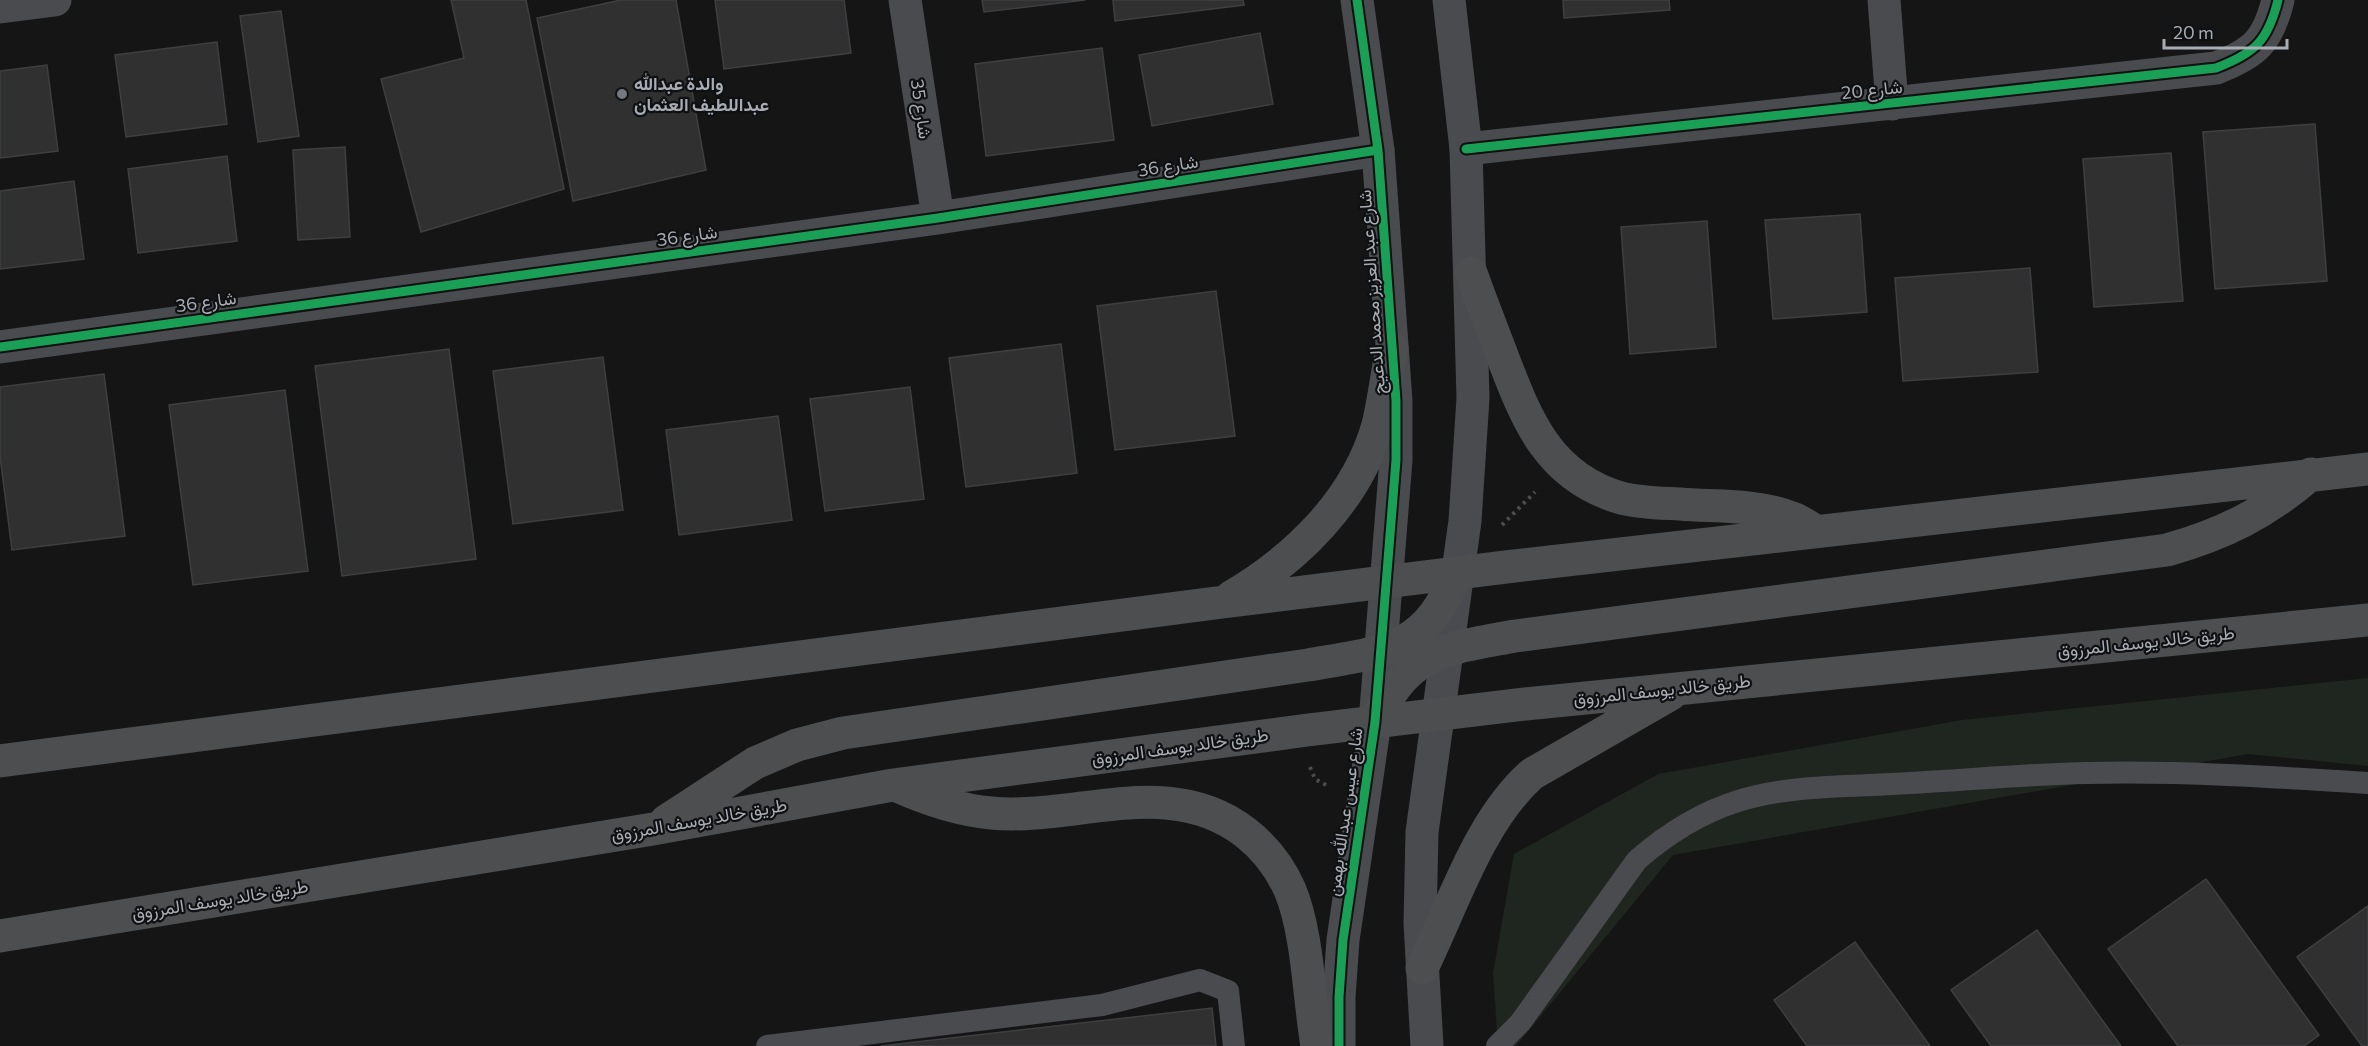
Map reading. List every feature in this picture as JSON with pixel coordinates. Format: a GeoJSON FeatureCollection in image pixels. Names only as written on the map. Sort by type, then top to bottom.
{"type":"FeatureCollection","features":[{"type":"Feature","properties":{"kind":"main road"},"geometry":{"type":"LineString","coordinates":[[1471,273],[1523,411],[1537,435],[1562,465],[1596,488],[1621,498],[1647,503],[1768,510],[1793,518],[1816,531]]}},
{"type":"Feature","properties":{"kind":"main road"},"geometry":{"type":"LineString","coordinates":[[1223,602],[1290,557],[1318,529],[1342,497],[1362,463],[1377,426],[1392,348]]}},
{"type":"Feature","properties":{"kind":"main road"},"geometry":{"type":"LineString","coordinates":[[0,761],[1456,573],[2368,469]]}},
{"type":"Feature","properties":{"kind":"main road"},"geometry":{"type":"LineString","coordinates":[[1375,722],[1386,699],[1403,678],[1430,657],[1446,649],[1515,636],[2166,550],[2223,532],[2255,516],[2284,497],[2311,474]]}},
{"type":"Feature","properties":{"kind":"main road"},"geometry":{"type":"LineString","coordinates":[[653,829],[755,763],[797,745],[843,733],[1308,665],[1381,652],[1414,635],[1428,622],[1440,607],[1456,573]]}},
{"type":"Feature","properties":{"kind":"main road","name":"طريق خالد يوسف المرزوق"},"geometry":{"type":"LineString","coordinates":[[0,936],[653,829],[894,785],[1437,715],[1681,688],[2368,620]]}},
{"type":"Feature","properties":{"kind":"main road"},"geometry":{"type":"LineString","coordinates":[[1422,968],[1494,818],[1518,786],[1532,774],[1681,688]]}},
{"type":"Feature","properties":{"kind":"main road"},"geometry":{"type":"LineString","coordinates":[[894,785],[925,799],[958,808],[992,813],[1026,813],[1153,801],[1182,803],[1210,811],[1235,824],[1257,842],[1276,864],[1290,889],[1299,916],[1317,1046]]}},
{"type":"Feature","properties":{"kind":"street"},"geometry":{"type":"LineString","coordinates":[[0,7],[55,0]]}},
{"type":"Feature","properties":{"kind":"street","name":"شارع 35"},"geometry":{"type":"LineString","coordinates":[[905,0],[938,218]]}},
{"type":"Feature","properties":{"kind":"street","name":"شارع عبد العزيز محمد الدعيج"},"geometry":{"type":"LineString","coordinates":[[1357,0],[1378,150],[1396,401],[1396,460],[1388,582]]}},
{"type":"Feature","properties":{"kind":"street"},"geometry":{"type":"LineString","coordinates":[[1427,1046],[1422,968],[1420,878],[1422,832],[1465,521],[1473,398],[1466,149],[1449,0]]}},
{"type":"Feature","properties":{"kind":"street"},"geometry":{"type":"LineString","coordinates":[[1884,0],[1892,104]]}},
{"type":"Feature","properties":{"kind":"street","name":"شارع 20"},"geometry":{"type":"LineString","coordinates":[[1466,149],[2216,68],[2248,54],[2258,44],[2267,31],[2278,0]]}},
{"type":"Feature","properties":{"kind":"street","name":"شارع 36"},"geometry":{"type":"LineString","coordinates":[[0,347],[938,218],[1378,150]]}},
{"type":"Feature","properties":{"kind":"street","name":"شارع عيس عبدالله بهمن"},"geometry":{"type":"LineString","coordinates":[[1339,1046],[1339,997],[1343,940],[1375,722],[1388,582]]}},
{"type":"Feature","properties":{"kind":"lane"},"geometry":{"type":"LineString","coordinates":[[1497,1046],[1520,1023],[1638,860],[1660,840],[1685,824],[1712,810],[1740,800],[1799,790],[2087,773],[2268,777],[2368,783]]}},
{"type":"Feature","properties":{"kind":"lane"},"geometry":{"type":"LineString","coordinates":[[766,1046],[1102,1005],[1200,980],[1228,991],[1234,1046]]}},
{"type":"Feature","properties":{"kind":"path"},"geometry":{"type":"LineString","coordinates":[[1500,527],[1562,465]]}},
{"type":"Feature","properties":{"kind":"path"},"geometry":{"type":"LineString","coordinates":[[1308,730],[1310,769],[1315,779],[1330,787],[1366,784]]}},
{"type":"Feature","properties":{"kind":"shaded area"},"geometry":{"type":"Polygon","coordinates":[[[2368,678],[2368,766],[2248,754],[1673,855],[1516,1046],[1498,1046],[1493,973],[1514,854],[1658,774],[1962,720],[2368,678]]]}},
{"type":"Feature","properties":{"kind":"building"},"geometry":{"type":"Polygon","coordinates":[[[451,0],[526,0],[564,189],[421,232],[381,79],[464,58],[451,0]]]}},
{"type":"Feature","properties":{"kind":"building","name":"والدة عبدالله عبداللطيف العثمان"},"geometry":{"type":"Polygon","coordinates":[[[621,0],[676,0],[706,170],[573,201],[537,18],[621,0]]]}},
{"type":"Feature","properties":{"kind":"building"},"geometry":{"type":"Polygon","coordinates":[[[715,0],[844,0],[851,53],[724,69],[715,0]]]}},
{"type":"Feature","properties":{"kind":"building"},"geometry":{"type":"Polygon","coordinates":[[[982,0],[1085,0],[984,12],[982,0]]]}},
{"type":"Feature","properties":{"kind":"building"},"geometry":{"type":"Polygon","coordinates":[[[1113,0],[1243,0],[1244,5],[1115,21],[1113,0]]]}},
{"type":"Feature","properties":{"kind":"building"},"geometry":{"type":"Polygon","coordinates":[[[1563,0],[1669,0],[1670,10],[1564,18],[1563,0]]]}},
{"type":"Feature","properties":{"kind":"building"},"geometry":{"type":"Polygon","coordinates":[[[281,11],[299,136],[258,142],[240,16],[281,11]]]}},
{"type":"Feature","properties":{"kind":"building"},"geometry":{"type":"Polygon","coordinates":[[[1260,33],[1273,104],[1152,126],[1139,55],[1260,33]]]}},
{"type":"Feature","properties":{"kind":"building"},"geometry":{"type":"Polygon","coordinates":[[[217,42],[227,124],[126,137],[115,55],[217,42]]]}},
{"type":"Feature","properties":{"kind":"building"},"geometry":{"type":"Polygon","coordinates":[[[1102,48],[1114,140],[986,156],[975,64],[1102,48]]]}},
{"type":"Feature","properties":{"kind":"building"},"geometry":{"type":"Polygon","coordinates":[[[47,65],[58,151],[0,158],[0,71],[47,65]]]}},
{"type":"Feature","properties":{"kind":"building"},"geometry":{"type":"Polygon","coordinates":[[[2315,124],[2327,281],[2215,289],[2203,132],[2315,124]]]}},
{"type":"Feature","properties":{"kind":"building"},"geometry":{"type":"Polygon","coordinates":[[[345,147],[350,237],[298,240],[293,150],[345,147]]]}},
{"type":"Feature","properties":{"kind":"building"},"geometry":{"type":"Polygon","coordinates":[[[2171,153],[2183,301],[2094,307],[2083,159],[2171,153]]]}},
{"type":"Feature","properties":{"kind":"building"},"geometry":{"type":"Polygon","coordinates":[[[227,156],[237,241],[138,253],[128,169],[227,156]]]}},
{"type":"Feature","properties":{"kind":"building"},"geometry":{"type":"Polygon","coordinates":[[[74,181],[84,259],[0,269],[0,191],[74,181]]]}},
{"type":"Feature","properties":{"kind":"building"},"geometry":{"type":"Polygon","coordinates":[[[1860,214],[1867,312],[1773,319],[1765,220],[1860,214]]]}},
{"type":"Feature","properties":{"kind":"building"},"geometry":{"type":"Polygon","coordinates":[[[1707,221],[1716,347],[1630,354],[1621,227],[1707,221]]]}},
{"type":"Feature","properties":{"kind":"building"},"geometry":{"type":"Polygon","coordinates":[[[2030,268],[2038,372],[1903,381],[1895,278],[2030,268]]]}},
{"type":"Feature","properties":{"kind":"building"},"geometry":{"type":"Polygon","coordinates":[[[1216,291],[1235,436],[1115,450],[1097,306],[1216,291]]]}},
{"type":"Feature","properties":{"kind":"building"},"geometry":{"type":"Polygon","coordinates":[[[1061,344],[1077,473],[966,487],[949,358],[1061,344]]]}},
{"type":"Feature","properties":{"kind":"building"},"geometry":{"type":"Polygon","coordinates":[[[449,349],[476,559],[342,576],[315,366],[449,349]]]}},
{"type":"Feature","properties":{"kind":"building"},"geometry":{"type":"Polygon","coordinates":[[[603,357],[623,510],[513,524],[493,371],[603,357]]]}},
{"type":"Feature","properties":{"kind":"building"},"geometry":{"type":"Polygon","coordinates":[[[104,374],[125,536],[12,550],[0,456],[0,387],[104,374]]]}},
{"type":"Feature","properties":{"kind":"building"},"geometry":{"type":"Polygon","coordinates":[[[910,387],[924,499],[825,511],[810,399],[910,387]]]}},
{"type":"Feature","properties":{"kind":"building"},"geometry":{"type":"Polygon","coordinates":[[[285,390],[308,571],[193,585],[169,405],[285,390]]]}},
{"type":"Feature","properties":{"kind":"building"},"geometry":{"type":"Polygon","coordinates":[[[778,416],[792,520],[679,535],[666,430],[778,416]]]}},
{"type":"Feature","properties":{"kind":"building"},"geometry":{"type":"Polygon","coordinates":[[[2206,879],[2319,1035],[2304,1046],[2178,1046],[2108,949],[2206,879]]]}},
{"type":"Feature","properties":{"kind":"building"},"geometry":{"type":"Polygon","coordinates":[[[2368,906],[2368,1046],[2362,1046],[2297,957],[2368,906]]]}},
{"type":"Feature","properties":{"kind":"building"},"geometry":{"type":"Polygon","coordinates":[[[2037,930],[2121,1046],[1991,1046],[1951,990],[2037,930]]]}},
{"type":"Feature","properties":{"kind":"building"},"geometry":{"type":"Polygon","coordinates":[[[1855,942],[1930,1046],[1807,1046],[1774,1000],[1855,942]]]}},
{"type":"Feature","properties":{"kind":"building"},"geometry":{"type":"Polygon","coordinates":[[[1212,1008],[1216,1046],[881,1046],[1212,1008]]]}},
{"type":"Feature","properties":{"kind":"cycle path"},"geometry":{"type":"LineString","coordinates":[[1339,1046],[1339,997],[1343,940],[1375,722],[1396,460],[1396,401],[1378,150],[1357,0]]}},
{"type":"Feature","properties":{"kind":"cycle path"},"geometry":{"type":"LineString","coordinates":[[1466,149],[2216,68],[2241,57],[2258,44],[2270,26],[2278,0]]}},
{"type":"Feature","properties":{"kind":"cycle path"},"geometry":{"type":"LineString","coordinates":[[0,347],[938,218],[1378,150]]}},
{"type":"Feature","properties":{"kind":"place","name":"والدة عبدالله عبداللطيف العثمان"},"geometry":{"type":"Point","coordinates":[622,94]}}]}
